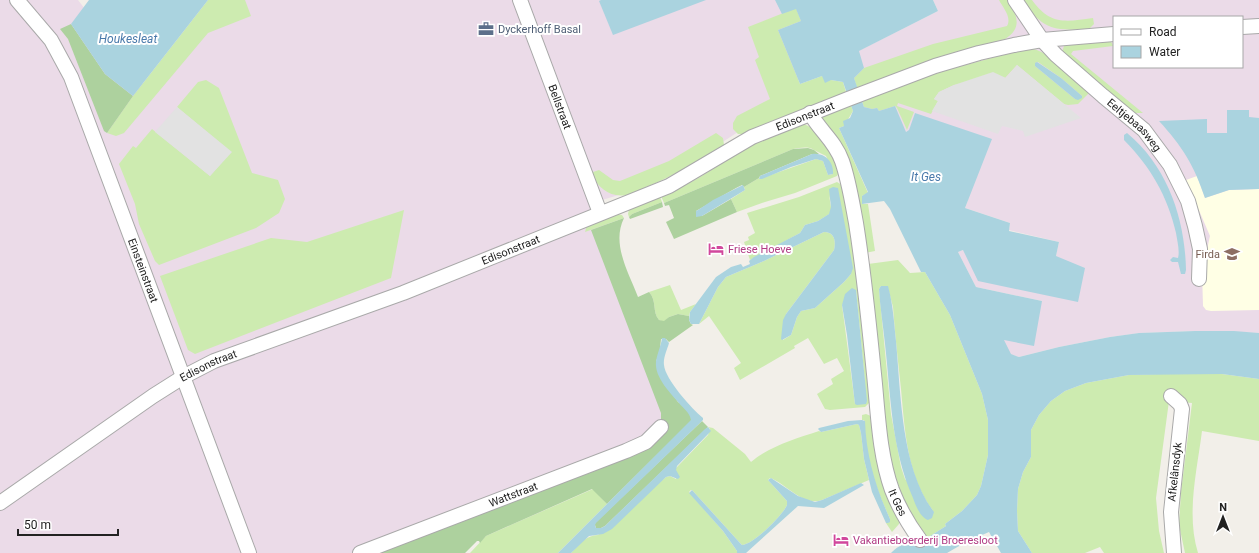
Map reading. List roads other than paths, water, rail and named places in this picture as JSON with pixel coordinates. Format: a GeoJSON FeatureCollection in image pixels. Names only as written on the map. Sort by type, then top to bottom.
{"type":"FeatureCollection","features":[{"type":"Feature","properties":{"kind":"street","name":"Einsteinstraat"},"geometry":{"type":"LineString","coordinates":[[17,0],[52,40],[71,77],[249,553]]}},
{"type":"Feature","properties":{"kind":"street","name":"Bellstraat"},"geometry":{"type":"LineString","coordinates":[[520,0],[600,212]]}},
{"type":"Feature","properties":{"kind":"street","name":"Eeltjebaasweg"},"geometry":{"type":"LineString","coordinates":[[1015,0],[1042,40],[1102,96],[1144,130],[1170,165],[1188,201],[1195,226],[1200,249],[1199,279]]}},
{"type":"Feature","properties":{"kind":"street"},"geometry":{"type":"LineString","coordinates":[[1243,27],[1259,26]]}},
{"type":"Feature","properties":{"kind":"street","name":"Edisonstraat"},"geometry":{"type":"LineString","coordinates":[[0,503],[152,396],[183,377],[214,362],[403,293],[600,212],[669,186],[752,137],[810,113],[935,66],[979,53],[1014,45],[1042,40],[1113,34]]}},
{"type":"Feature","properties":{"kind":"street","name":"It Ges"},"geometry":{"type":"LineString","coordinates":[[810,113],[817,126],[838,150],[846,174],[862,266],[880,437],[887,473],[897,502],[920,540]]}},
{"type":"Feature","properties":{"kind":"street","name":"Afkelânsdyk"},"geometry":{"type":"LineString","coordinates":[[1171,396],[1180,404],[1182,409],[1170,512],[1174,553]]}},
{"type":"Feature","properties":{"kind":"street","name":"Wattstraat"},"geometry":{"type":"LineString","coordinates":[[360,553],[626,451],[646,442],[660,426]]}},
{"type":"Feature","properties":{"kind":"water","name":"Houkesleat"},"geometry":{"type":"Polygon","coordinates":[[[89,0],[208,0],[133,96],[105,74],[71,24],[89,0]]]}},
{"type":"Feature","properties":{"kind":"water"},"geometry":{"type":"Polygon","coordinates":[[[706,0],[613,35],[599,1],[706,0]]]}},
{"type":"Feature","properties":{"kind":"water","name":"It Ges"},"geometry":{"type":"Polygon","coordinates":[[[775,0],[933,0],[938,11],[859,51],[864,68],[854,78],[864,107],[872,109],[877,108],[879,111],[895,106],[906,132],[909,130],[915,113],[992,139],[965,208],[1010,223],[1009,231],[1059,242],[1056,256],[1085,268],[1078,302],[978,281],[963,250],[958,252],[976,287],[1042,301],[1034,346],[1004,340],[1011,354],[1019,357],[1059,347],[1139,333],[1234,331],[1259,333],[1259,379],[1222,374],[1129,375],[1086,383],[1065,391],[1051,401],[1039,415],[1031,430],[1031,457],[1023,472],[1018,489],[1018,531],[1032,553],[1001,553],[989,532],[966,542],[947,553],[891,553],[904,544],[911,544],[919,547],[927,538],[946,526],[945,524],[962,511],[977,495],[981,486],[988,455],[988,420],[982,394],[950,315],[925,272],[921,272],[890,209],[884,201],[862,204],[862,196],[868,192],[839,128],[844,126],[843,121],[850,118],[853,111],[843,82],[831,80],[825,83],[822,76],[800,84],[778,30],[801,21],[796,9],[782,14],[775,0]]]}},
{"type":"Feature","properties":{"kind":"water"},"geometry":{"type":"Polygon","coordinates":[[[1037,62],[1061,78],[1082,96],[1082,98],[1078,100],[1075,99],[1035,66],[1035,63],[1037,62]]]}},
{"type":"Feature","properties":{"kind":"water"},"geometry":{"type":"Polygon","coordinates":[[[1227,110],[1249,110],[1249,117],[1259,118],[1259,189],[1229,190],[1205,198],[1192,166],[1181,148],[1159,121],[1207,119],[1207,133],[1227,133],[1227,110]]]}},
{"type":"Feature","properties":{"kind":"water"},"geometry":{"type":"Polygon","coordinates":[[[1127,133],[1153,162],[1172,195],[1182,232],[1185,251],[1185,274],[1181,274],[1178,262],[1172,262],[1170,260],[1173,257],[1178,258],[1179,252],[1173,220],[1168,207],[1150,171],[1124,140],[1124,135],[1127,133]]]}},
{"type":"Feature","properties":{"kind":"water"},"geometry":{"type":"Polygon","coordinates":[[[812,154],[825,156],[832,166],[833,174],[828,175],[823,161],[816,159],[759,179],[760,176],[812,154]]]}},
{"type":"Feature","properties":{"kind":"water"},"geometry":{"type":"Polygon","coordinates":[[[743,185],[745,190],[702,216],[696,217],[696,211],[713,200],[743,185]]]}},
{"type":"Feature","properties":{"kind":"water"},"geometry":{"type":"Polygon","coordinates":[[[833,187],[838,188],[853,268],[851,274],[844,282],[815,308],[801,311],[797,317],[791,335],[782,340],[781,339],[783,320],[834,250],[834,238],[828,232],[824,232],[764,261],[726,277],[718,287],[699,324],[691,324],[689,320],[690,312],[716,277],[731,267],[741,264],[743,267],[750,264],[749,261],[754,257],[800,233],[805,225],[818,221],[829,214],[831,207],[829,189],[833,187]]]}},
{"type":"Feature","properties":{"kind":"water"},"geometry":{"type":"Polygon","coordinates":[[[881,286],[888,286],[891,300],[904,430],[909,453],[923,494],[934,512],[932,518],[928,520],[925,519],[915,504],[900,460],[896,441],[880,303],[879,289],[881,286]]]}},
{"type":"Feature","properties":{"kind":"water"},"geometry":{"type":"Polygon","coordinates":[[[852,288],[856,290],[867,401],[866,404],[857,405],[855,404],[842,305],[845,294],[852,288]]]}},
{"type":"Feature","properties":{"kind":"water"},"geometry":{"type":"Polygon","coordinates":[[[662,338],[665,338],[669,343],[664,365],[669,378],[692,408],[703,418],[703,420],[596,523],[596,528],[605,526],[705,429],[708,427],[711,431],[677,466],[676,470],[680,477],[678,479],[670,476],[666,477],[612,529],[603,534],[589,536],[571,553],[558,553],[691,420],[688,413],[664,386],[657,371],[656,360],[662,338]]]}},
{"type":"Feature","properties":{"kind":"water"},"geometry":{"type":"Polygon","coordinates":[[[848,421],[865,421],[867,447],[873,472],[880,496],[890,519],[890,522],[888,523],[886,523],[872,492],[864,459],[859,425],[857,424],[821,432],[818,429],[848,421]]]}},
{"type":"Feature","properties":{"kind":"water"},"geometry":{"type":"Polygon","coordinates":[[[771,478],[798,496],[815,502],[861,483],[864,485],[824,508],[798,506],[746,553],[737,553],[723,531],[689,493],[692,490],[742,545],[747,544],[767,529],[787,505],[787,501],[768,480],[771,478]]]}},
{"type":"Feature","properties":{"kind":"place","name":"Dyckerhoff Basal"},"geometry":{"type":"Point","coordinates":[486,29]}},
{"type":"Feature","properties":{"kind":"place","name":"Friese Hoeve"},"geometry":{"type":"Point","coordinates":[716,249]}},
{"type":"Feature","properties":{"kind":"place","name":"Firda"},"geometry":{"type":"Point","coordinates":[1232,254]}},
{"type":"Feature","properties":{"kind":"place","name":"Vakantieboerderij Broeresloot"},"geometry":{"type":"Point","coordinates":[841,540]}}]}
